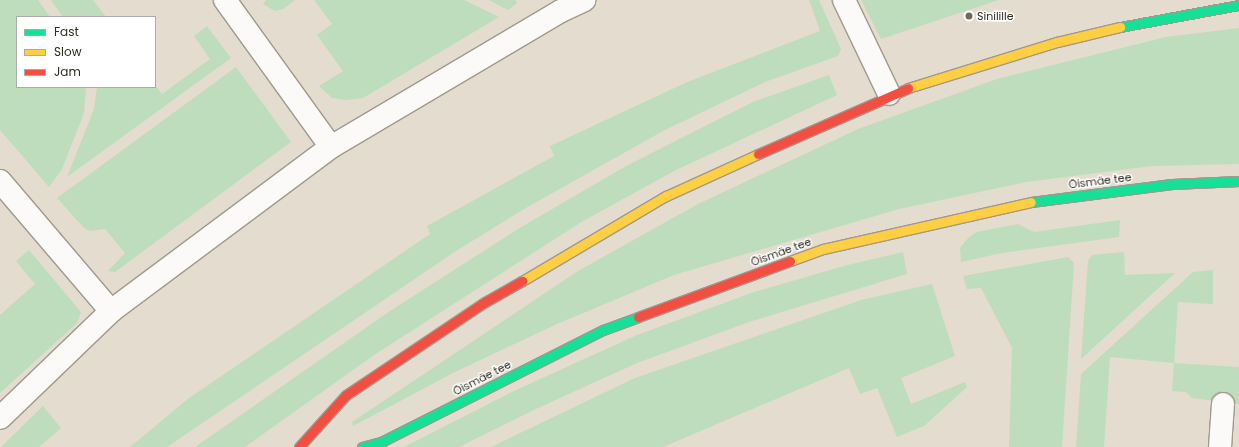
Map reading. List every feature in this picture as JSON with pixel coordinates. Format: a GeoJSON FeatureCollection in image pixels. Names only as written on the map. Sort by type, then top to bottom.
{"type":"FeatureCollection","features":[{"type":"Feature","properties":{"kind":"main road"},"geometry":{"type":"LineString","coordinates":[[300,447],[346,395],[485,302],[666,196],[889,94],[1057,42],[1138,23],[1239,5]]}},
{"type":"Feature","properties":{"kind":"main road","name":"Õismäe tee"},"geometry":{"type":"LineString","coordinates":[[362,447],[381,442],[603,330],[823,249],[1040,200],[1172,184],[1239,181]]}},
{"type":"Feature","properties":{"kind":"street"},"geometry":{"type":"LineString","coordinates":[[225,0],[331,147]]}},
{"type":"Feature","properties":{"kind":"street"},"geometry":{"type":"LineString","coordinates":[[0,418],[111,311],[331,147],[558,5],[585,0]]}},
{"type":"Feature","properties":{"kind":"street"},"geometry":{"type":"LineString","coordinates":[[844,0],[889,94]]}},
{"type":"Feature","properties":{"kind":"street"},"geometry":{"type":"LineString","coordinates":[[0,181],[111,311]]}},
{"type":"Feature","properties":{"kind":"street"},"geometry":{"type":"LineString","coordinates":[[1220,447],[1223,404]]}},
{"type":"Feature","properties":{"kind":"green space"},"geometry":{"type":"Polygon","coordinates":[[[0,0],[38,0],[49,16],[16,16],[16,88],[86,88],[84,113],[62,169],[49,187],[0,130],[0,0]]]}},
{"type":"Feature","properties":{"kind":"green space"},"geometry":{"type":"Polygon","coordinates":[[[51,0],[93,0],[105,16],[62,16],[51,0]]]}},
{"type":"Feature","properties":{"kind":"green space"},"geometry":{"type":"Polygon","coordinates":[[[266,0],[295,0],[283,9],[275,11],[263,4],[266,0]]]}},
{"type":"Feature","properties":{"kind":"green space"},"geometry":{"type":"Polygon","coordinates":[[[314,0],[464,0],[499,17],[363,98],[346,100],[332,98],[319,86],[343,71],[317,35],[332,24],[314,0]]]}},
{"type":"Feature","properties":{"kind":"green space"},"geometry":{"type":"Polygon","coordinates":[[[489,0],[515,0],[517,3],[508,10],[489,0]]]}},
{"type":"Feature","properties":{"kind":"green space"},"geometry":{"type":"Polygon","coordinates":[[[809,0],[819,0],[841,49],[838,56],[765,82],[663,131],[524,209],[456,251],[167,447],[130,447],[189,398],[430,234],[427,226],[554,156],[550,146],[685,83],[820,31],[809,0]]]}},
{"type":"Feature","properties":{"kind":"green space"},"geometry":{"type":"Polygon","coordinates":[[[861,0],[999,0],[881,39],[861,0]]]}},
{"type":"Feature","properties":{"kind":"green space"},"geometry":{"type":"Polygon","coordinates":[[[207,26],[231,58],[67,177],[94,109],[97,88],[156,88],[156,86],[162,94],[210,59],[194,36],[207,26]]]}},
{"type":"Feature","properties":{"kind":"green space"},"geometry":{"type":"Polygon","coordinates":[[[1239,28],[1239,164],[1152,166],[1026,182],[899,209],[674,275],[557,324],[455,372],[353,426],[352,422],[578,271],[698,204],[858,129],[997,79],[1166,37],[1239,28]]]}},
{"type":"Feature","properties":{"kind":"green space"},"geometry":{"type":"Polygon","coordinates":[[[236,67],[291,142],[115,272],[108,271],[125,253],[105,229],[90,231],[84,228],[57,198],[236,67]]]}},
{"type":"Feature","properties":{"kind":"green space"},"geometry":{"type":"Polygon","coordinates":[[[829,75],[837,95],[676,170],[583,221],[374,355],[245,447],[195,447],[390,311],[518,229],[626,166],[753,102],[829,75]]]}},
{"type":"Feature","properties":{"kind":"green space"},"geometry":{"type":"Polygon","coordinates":[[[1120,220],[1119,237],[1002,253],[961,262],[960,248],[969,237],[977,232],[1018,224],[1034,232],[1120,220]]]}},
{"type":"Feature","properties":{"kind":"green space"},"geometry":{"type":"Polygon","coordinates":[[[29,250],[81,312],[77,323],[0,393],[0,315],[35,284],[16,261],[29,250]]]}},
{"type":"Feature","properties":{"kind":"green space"},"geometry":{"type":"Polygon","coordinates":[[[903,252],[907,274],[749,322],[637,363],[538,408],[459,447],[404,447],[516,390],[637,335],[754,292],[844,266],[903,252]]]}},
{"type":"Feature","properties":{"kind":"green space"},"geometry":{"type":"Polygon","coordinates":[[[1124,252],[1125,275],[1175,273],[1081,359],[1088,261],[1092,255],[1124,252]]]}},
{"type":"Feature","properties":{"kind":"green space"},"geometry":{"type":"Polygon","coordinates":[[[1068,257],[1074,263],[1062,447],[1009,447],[1012,348],[981,288],[967,289],[963,276],[1068,257]]]}},
{"type":"Feature","properties":{"kind":"green space"},"geometry":{"type":"Polygon","coordinates":[[[1213,270],[1213,304],[1178,302],[1174,363],[1110,357],[1104,447],[1076,447],[1081,374],[1193,272],[1213,270]]]}},
{"type":"Feature","properties":{"kind":"green space"},"geometry":{"type":"Polygon","coordinates":[[[932,284],[955,356],[901,378],[911,404],[965,382],[967,387],[924,426],[897,437],[877,388],[860,394],[849,368],[663,447],[491,447],[635,378],[861,300],[932,284]]]}},
{"type":"Feature","properties":{"kind":"green space"},"geometry":{"type":"Polygon","coordinates":[[[1174,363],[1239,367],[1239,404],[1192,398],[1186,392],[1172,391],[1174,363]]]}},
{"type":"Feature","properties":{"kind":"green space"},"geometry":{"type":"Polygon","coordinates":[[[43,406],[61,428],[39,447],[1,447],[43,406]]]}},
{"type":"Feature","properties":{"kind":"traffic: fast"},"geometry":{"type":"LineString","coordinates":[[1120,27],[1239,5]]}},
{"type":"Feature","properties":{"kind":"traffic: fast"},"geometry":{"type":"LineString","coordinates":[[1031,202],[1172,184],[1239,181]]}},
{"type":"Feature","properties":{"kind":"traffic: fast"},"geometry":{"type":"LineString","coordinates":[[362,447],[381,442],[603,330],[638,317]]}},
{"type":"Feature","properties":{"kind":"traffic: slow"},"geometry":{"type":"LineString","coordinates":[[908,88],[1057,42],[1120,27]]}},
{"type":"Feature","properties":{"kind":"traffic: slow"},"geometry":{"type":"LineString","coordinates":[[522,281],[666,196],[758,154]]}},
{"type":"Feature","properties":{"kind":"traffic: slow"},"geometry":{"type":"LineString","coordinates":[[790,261],[823,249],[1031,202]]}},
{"type":"Feature","properties":{"kind":"traffic: jam"},"geometry":{"type":"LineString","coordinates":[[758,154],[908,88]]}},
{"type":"Feature","properties":{"kind":"traffic: jam"},"geometry":{"type":"LineString","coordinates":[[638,317],[790,261]]}},
{"type":"Feature","properties":{"kind":"traffic: jam"},"geometry":{"type":"LineString","coordinates":[[299,447],[346,395],[485,302],[522,281]]}},
{"type":"Feature","properties":{"kind":"place","name":"Sinilille"},"geometry":{"type":"Point","coordinates":[969,16]}}]}
